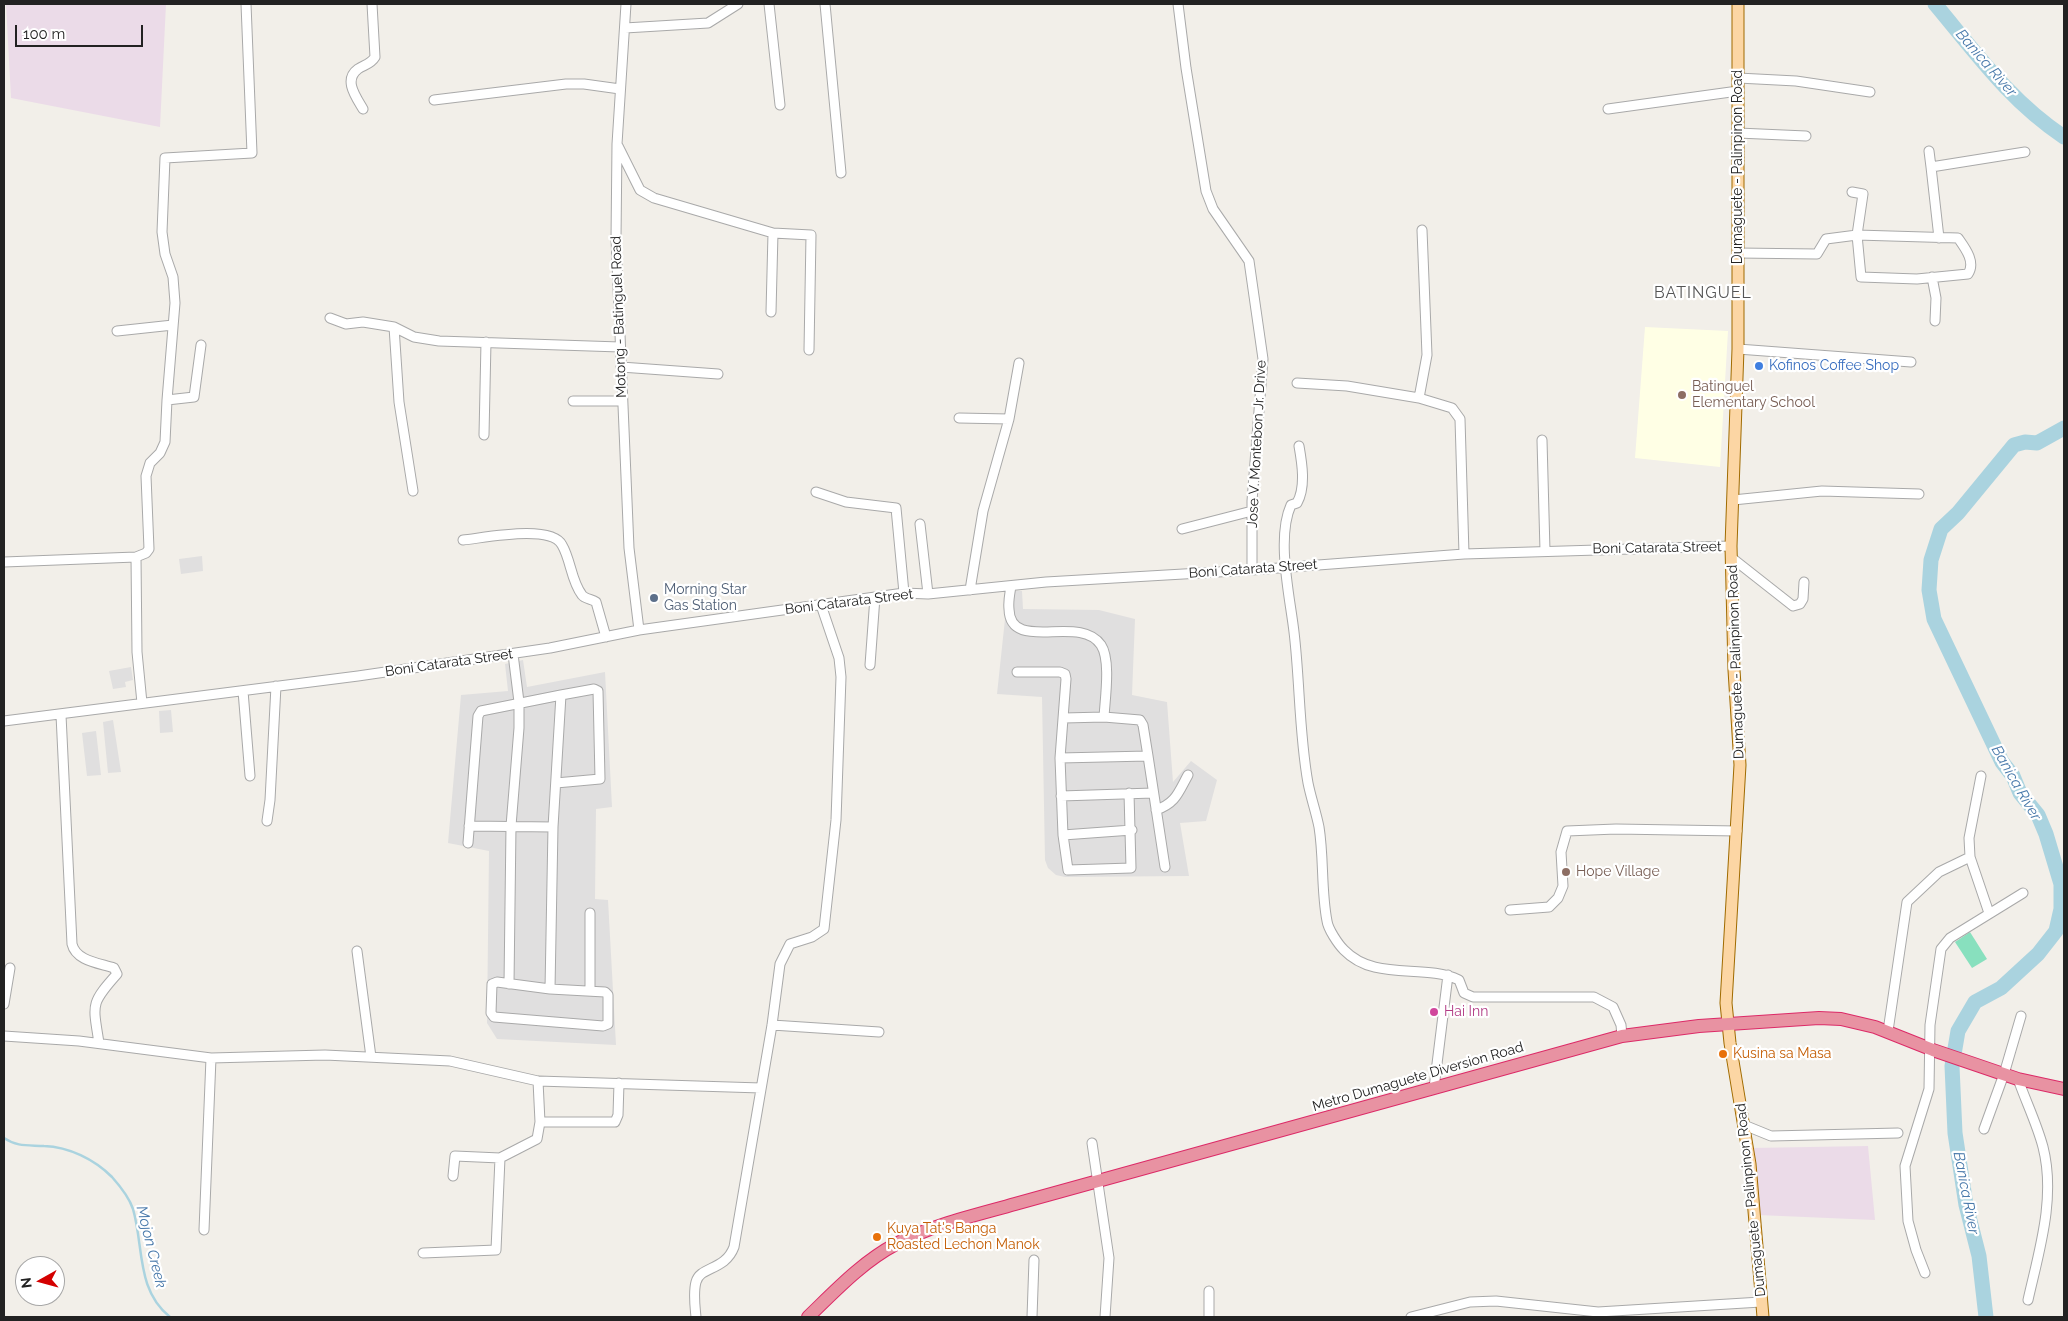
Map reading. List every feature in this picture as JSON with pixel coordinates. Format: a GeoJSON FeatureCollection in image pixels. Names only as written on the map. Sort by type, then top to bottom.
{"type":"FeatureCollection","features":[{"type":"Feature","properties":{"kind":"highway","name":"Metro Dumaguete Diversion Road"},"geometry":{"type":"LineString","coordinates":[[808,1317],[868,1263],[897,1243],[971,1217],[1622,1036],[1728,1024],[1840,1019],[1888,1031],[1930,1049],[2004,1074],[2064,1089]]}},
{"type":"Feature","properties":{"kind":"main road","name":"Dumaguete - Palinpinon Road"},"geometry":{"type":"LineString","coordinates":[[1738,4],[1738,349],[1732,552],[1734,670],[1740,765],[1727,983],[1728,1024],[1750,1164],[1763,1317]]}},
{"type":"Feature","properties":{"kind":"street"},"geometry":{"type":"LineString","coordinates":[[4,562],[136,557],[146,553],[150,544],[146,476],[150,463],[164,449],[175,291],[162,232],[165,158],[252,153],[246,4]]}},
{"type":"Feature","properties":{"kind":"street"},"geometry":{"type":"LineString","coordinates":[[363,108],[352,88],[351,81],[354,73],[372,61],[374,57],[372,4]]}},
{"type":"Feature","properties":{"kind":"street","name":"Motong - Batinguel Road"},"geometry":{"type":"LineString","coordinates":[[626,4],[617,144],[616,239],[629,548],[639,630]]}},
{"type":"Feature","properties":{"kind":"street"},"geometry":{"type":"LineString","coordinates":[[625,28],[708,23],[738,4]]}},
{"type":"Feature","properties":{"kind":"street"},"geometry":{"type":"LineString","coordinates":[[769,4],[780,105]]}},
{"type":"Feature","properties":{"kind":"street"},"geometry":{"type":"LineString","coordinates":[[825,4],[841,173]]}},
{"type":"Feature","properties":{"kind":"street","name":"Jose V. Montebon Jr. Drive"},"geometry":{"type":"LineString","coordinates":[[1178,4],[1186,68],[1206,191],[1213,209],[1249,260],[1262,349],[1263,359],[1252,510],[1252,570]]}},
{"type":"Feature","properties":{"kind":"street"},"geometry":{"type":"LineString","coordinates":[[1738,78],[1796,81],[1870,92]]}},
{"type":"Feature","properties":{"kind":"street"},"geometry":{"type":"LineString","coordinates":[[434,100],[566,84],[584,84],[620,89]]}},
{"type":"Feature","properties":{"kind":"street"},"geometry":{"type":"LineString","coordinates":[[1608,109],[1738,91]]}},
{"type":"Feature","properties":{"kind":"street"},"geometry":{"type":"LineString","coordinates":[[1738,133],[1806,136]]}},
{"type":"Feature","properties":{"kind":"street"},"geometry":{"type":"LineString","coordinates":[[617,144],[640,190],[654,198],[773,233],[811,235],[809,350]]}},
{"type":"Feature","properties":{"kind":"street"},"geometry":{"type":"LineString","coordinates":[[1929,150],[1939,238]]}},
{"type":"Feature","properties":{"kind":"street"},"geometry":{"type":"LineString","coordinates":[[1931,166],[2025,152]]}},
{"type":"Feature","properties":{"kind":"street"},"geometry":{"type":"LineString","coordinates":[[1738,253],[1817,254],[1826,239],[1857,235],[1958,238],[1970,257],[1971,270],[1968,274],[1932,277],[1861,276],[1857,235],[1863,194],[1852,192]]}},
{"type":"Feature","properties":{"kind":"street"},"geometry":{"type":"LineString","coordinates":[[1419,398],[1427,355],[1422,230]]}},
{"type":"Feature","properties":{"kind":"street"},"geometry":{"type":"LineString","coordinates":[[771,312],[773,233]]}},
{"type":"Feature","properties":{"kind":"street"},"geometry":{"type":"LineString","coordinates":[[1932,277],[1936,298],[1935,321]]}},
{"type":"Feature","properties":{"kind":"street"},"geometry":{"type":"LineString","coordinates":[[330,318],[346,324],[363,322],[394,327],[424,340],[620,347]]}},
{"type":"Feature","properties":{"kind":"street"},"geometry":{"type":"LineString","coordinates":[[117,331],[173,326]]}},
{"type":"Feature","properties":{"kind":"street"},"geometry":{"type":"LineString","coordinates":[[394,327],[399,402],[413,491]]}},
{"type":"Feature","properties":{"kind":"street"},"geometry":{"type":"LineString","coordinates":[[484,435],[486,342]]}},
{"type":"Feature","properties":{"kind":"street"},"geometry":{"type":"LineString","coordinates":[[166,400],[194,397],[201,345]]}},
{"type":"Feature","properties":{"kind":"street"},"geometry":{"type":"LineString","coordinates":[[1738,349],[1911,362]]}},
{"type":"Feature","properties":{"kind":"street"},"geometry":{"type":"LineString","coordinates":[[970,590],[983,511],[1009,419],[1019,363]]}},
{"type":"Feature","properties":{"kind":"street"},"geometry":{"type":"LineString","coordinates":[[621,367],[718,374]]}},
{"type":"Feature","properties":{"kind":"street"},"geometry":{"type":"LineString","coordinates":[[1297,383],[1347,386],[1419,398],[1452,408],[1460,419],[1464,554]]}},
{"type":"Feature","properties":{"kind":"street"},"geometry":{"type":"LineString","coordinates":[[573,401],[622,401]]}},
{"type":"Feature","properties":{"kind":"street"},"geometry":{"type":"LineString","coordinates":[[959,418],[1009,419]]}},
{"type":"Feature","properties":{"kind":"street"},"geometry":{"type":"LineString","coordinates":[[1542,440],[1545,551]]}},
{"type":"Feature","properties":{"kind":"street"},"geometry":{"type":"LineString","coordinates":[[1299,446],[1302,474],[1301,496],[1297,503],[1291,505],[1287,513],[1285,528],[1287,592],[1294,633],[1308,783],[1319,827],[1327,924],[1344,950],[1369,966],[1395,971],[1448,975],[1459,980],[1464,992],[1473,997],[1594,997],[1613,1007],[1621,1024],[1622,1036]]}},
{"type":"Feature","properties":{"kind":"street"},"geometry":{"type":"LineString","coordinates":[[1733,500],[1822,491],[1919,494]]}},
{"type":"Feature","properties":{"kind":"street"},"geometry":{"type":"LineString","coordinates":[[816,492],[846,502],[896,508],[904,593]]}},
{"type":"Feature","properties":{"kind":"street"},"geometry":{"type":"LineString","coordinates":[[1182,528],[1252,510]]}},
{"type":"Feature","properties":{"kind":"street"},"geometry":{"type":"LineString","coordinates":[[920,524],[928,594]]}},
{"type":"Feature","properties":{"kind":"street"},"geometry":{"type":"LineString","coordinates":[[463,540],[534,533],[552,536],[563,545],[568,564],[583,596],[596,602],[606,637]]}},
{"type":"Feature","properties":{"kind":"street","name":"Boni Catarata Street"},"geometry":{"type":"LineString","coordinates":[[4,721],[61,715],[142,702],[243,691],[512,654],[639,630],[904,593],[928,594],[1011,586],[1464,554],[1545,551],[1732,552]]}},
{"type":"Feature","properties":{"kind":"street"},"geometry":{"type":"LineString","coordinates":[[1732,552],[1793,606],[1800,604],[1803,599],[1804,582]]}},
{"type":"Feature","properties":{"kind":"street"},"geometry":{"type":"LineString","coordinates":[[136,557],[136,652],[142,702]]}},
{"type":"Feature","properties":{"kind":"street"},"geometry":{"type":"LineString","coordinates":[[1011,586],[1008,609],[1011,622],[1020,630],[1035,632],[1074,630],[1090,634],[1102,645],[1106,660],[1104,717]]}},
{"type":"Feature","properties":{"kind":"street"},"geometry":{"type":"LineString","coordinates":[[870,665],[875,597]]}},
{"type":"Feature","properties":{"kind":"street"},"geometry":{"type":"LineString","coordinates":[[696,1317],[696,1282],[698,1276],[726,1261],[734,1247],[772,1025],[780,964],[790,944],[812,936],[824,929],[836,820],[840,677],[838,658],[821,605]]}},
{"type":"Feature","properties":{"kind":"street"},"geometry":{"type":"LineString","coordinates":[[509,984],[511,826],[519,702],[512,654]]}},
{"type":"Feature","properties":{"kind":"street"},"geometry":{"type":"LineString","coordinates":[[1017,672],[1060,672],[1065,674],[1064,718],[1060,758],[1063,835],[1068,870],[1128,869],[1132,865],[1129,793]]}},
{"type":"Feature","properties":{"kind":"street"},"geometry":{"type":"LineString","coordinates":[[267,821],[270,800],[276,686]]}},
{"type":"Feature","properties":{"kind":"street"},"geometry":{"type":"LineString","coordinates":[[468,843],[478,716],[480,711],[519,702],[594,689],[598,690],[600,779],[556,783]]}},
{"type":"Feature","properties":{"kind":"street"},"geometry":{"type":"LineString","coordinates":[[243,691],[250,776]]}},
{"type":"Feature","properties":{"kind":"street"},"geometry":{"type":"LineString","coordinates":[[550,989],[553,827],[561,695]]}},
{"type":"Feature","properties":{"kind":"street"},"geometry":{"type":"LineString","coordinates":[[61,715],[72,944],[74,951],[81,957],[114,968],[117,974],[97,997],[94,1012],[99,1044]]}},
{"type":"Feature","properties":{"kind":"street"},"geometry":{"type":"LineString","coordinates":[[1064,718],[1104,717],[1135,718],[1140,720],[1143,725],[1165,867]]}},
{"type":"Feature","properties":{"kind":"street"},"geometry":{"type":"LineString","coordinates":[[1060,758],[1148,756]]}},
{"type":"Feature","properties":{"kind":"street"},"geometry":{"type":"LineString","coordinates":[[1156,810],[1168,806],[1174,800],[1188,775]]}},
{"type":"Feature","properties":{"kind":"street"},"geometry":{"type":"LineString","coordinates":[[1981,776],[1969,838],[1970,857],[1989,913]]}},
{"type":"Feature","properties":{"kind":"street"},"geometry":{"type":"LineString","coordinates":[[1061,796],[1153,793]]}},
{"type":"Feature","properties":{"kind":"street"},"geometry":{"type":"LineString","coordinates":[[469,826],[553,827]]}},
{"type":"Feature","properties":{"kind":"street"},"geometry":{"type":"LineString","coordinates":[[1510,910],[1549,907],[1558,898],[1563,886],[1561,852],[1567,831],[1616,829],[1737,831]]}},
{"type":"Feature","properties":{"kind":"street"},"geometry":{"type":"LineString","coordinates":[[1063,835],[1132,830]]}},
{"type":"Feature","properties":{"kind":"street"},"geometry":{"type":"LineString","coordinates":[[1888,1031],[1906,902],[1940,872],[1970,857]]}},
{"type":"Feature","properties":{"kind":"street"},"geometry":{"type":"LineString","coordinates":[[1925,1273],[1908,1221],[1905,1166],[1929,1088],[1930,1049],[1941,950],[1950,938],[2023,893]]}},
{"type":"Feature","properties":{"kind":"street"},"geometry":{"type":"LineString","coordinates":[[590,913],[590,991]]}},
{"type":"Feature","properties":{"kind":"street"},"geometry":{"type":"LineString","coordinates":[[357,950],[371,1057]]}},
{"type":"Feature","properties":{"kind":"street"},"geometry":{"type":"LineString","coordinates":[[4,1004],[10,968]]}},
{"type":"Feature","properties":{"kind":"street"},"geometry":{"type":"LineString","coordinates":[[1434,1088],[1448,975]]}},
{"type":"Feature","properties":{"kind":"street"},"geometry":{"type":"LineString","coordinates":[[497,982],[509,984],[550,989],[605,992],[608,995],[608,1024],[603,1026],[494,1017],[491,1013],[492,984],[497,982]]}},
{"type":"Feature","properties":{"kind":"street"},"geometry":{"type":"LineString","coordinates":[[1984,1128],[2004,1074],[2021,1016]]}},
{"type":"Feature","properties":{"kind":"street"},"geometry":{"type":"LineString","coordinates":[[772,1025],[879,1032]]}},
{"type":"Feature","properties":{"kind":"street"},"geometry":{"type":"LineString","coordinates":[[4,1036],[99,1044],[211,1058],[325,1055],[450,1061],[538,1081],[761,1088]]}},
{"type":"Feature","properties":{"kind":"street"},"geometry":{"type":"LineString","coordinates":[[204,1230],[211,1058]]}},
{"type":"Feature","properties":{"kind":"street"},"geometry":{"type":"LineString","coordinates":[[2018,1078],[2043,1149],[2047,1202],[2044,1229],[2028,1300]]}},
{"type":"Feature","properties":{"kind":"street"},"geometry":{"type":"LineString","coordinates":[[453,1176],[454,1156],[500,1158],[535,1142],[539,1136],[540,1122],[538,1081]]}},
{"type":"Feature","properties":{"kind":"street"},"geometry":{"type":"LineString","coordinates":[[540,1122],[615,1122],[618,1115],[619,1083]]}},
{"type":"Feature","properties":{"kind":"street"},"geometry":{"type":"LineString","coordinates":[[1744,1124],[1771,1136],[1898,1133]]}},
{"type":"Feature","properties":{"kind":"street"},"geometry":{"type":"LineString","coordinates":[[1092,1143],[1110,1258],[1105,1317]]}},
{"type":"Feature","properties":{"kind":"street"},"geometry":{"type":"LineString","coordinates":[[423,1253],[496,1250],[500,1158]]}},
{"type":"Feature","properties":{"kind":"street"},"geometry":{"type":"LineString","coordinates":[[1032,1317],[1034,1260]]}},
{"type":"Feature","properties":{"kind":"street"},"geometry":{"type":"LineString","coordinates":[[1209,1290],[1209,1317]]}},
{"type":"Feature","properties":{"kind":"street"},"geometry":{"type":"LineString","coordinates":[[1411,1317],[1470,1302],[1496,1301],[1598,1312],[1761,1302]]}},
{"type":"Feature","properties":{"kind":"shaded area"},"geometry":{"type":"Polygon","coordinates":[[[6,4],[166,4],[160,127],[11,98],[6,4]]]}},
{"type":"Feature","properties":{"kind":"shaded area","name":"Batinguel Elementary School"},"geometry":{"type":"Polygon","coordinates":[[[1645,327],[1728,331],[1720,467],[1635,458],[1645,327]]]}},
{"type":"Feature","properties":{"kind":"shaded area"},"geometry":{"type":"Polygon","coordinates":[[[202,556],[203,571],[181,574],[179,559],[202,556]]]}},
{"type":"Feature","properties":{"kind":"shaded area"},"geometry":{"type":"Polygon","coordinates":[[[1008,591],[1022,591],[1023,609],[1099,610],[1135,619],[1132,695],[1167,702],[1173,782],[1191,761],[1217,780],[1206,821],[1180,823],[1189,876],[1065,877],[1056,875],[1048,868],[1045,860],[1042,697],[997,694],[1008,591]]]}},
{"type":"Feature","properties":{"kind":"shaded area"},"geometry":{"type":"Polygon","coordinates":[[[523,660],[527,687],[605,672],[612,807],[596,809],[595,899],[608,900],[616,1045],[497,1039],[487,1023],[489,851],[448,843],[461,695],[508,691],[505,664],[523,660]]]}},
{"type":"Feature","properties":{"kind":"shaded area"},"geometry":{"type":"Polygon","coordinates":[[[131,667],[133,680],[125,682],[126,687],[113,689],[109,671],[131,667]]]}},
{"type":"Feature","properties":{"kind":"shaded area"},"geometry":{"type":"Polygon","coordinates":[[[171,710],[173,732],[160,733],[159,711],[171,710]]]}},
{"type":"Feature","properties":{"kind":"shaded area"},"geometry":{"type":"Polygon","coordinates":[[[113,720],[121,772],[108,773],[103,722],[113,720]]]}},
{"type":"Feature","properties":{"kind":"shaded area"},"geometry":{"type":"Polygon","coordinates":[[[96,731],[101,775],[87,776],[82,733],[96,731]]]}},
{"type":"Feature","properties":{"kind":"shaded area"},"geometry":{"type":"Polygon","coordinates":[[[1868,1146],[1875,1220],[1758,1215],[1751,1148],[1868,1146]]]}},
{"type":"Feature","properties":{"kind":"green space"},"geometry":{"type":"Polygon","coordinates":[[[1970,932],[1987,959],[1972,968],[1955,942],[1970,932]]]}},
{"type":"Feature","properties":{"kind":"waterway","name":"Banica River"},"geometry":{"type":"LineString","coordinates":[[1935,4],[2010,92],[2064,137]]}},
{"type":"Feature","properties":{"kind":"waterway","name":"Banica River"},"geometry":{"type":"LineString","coordinates":[[1986,1317],[1979,1256],[1966,1205],[1955,1133],[1952,1066],[1958,1031],[1975,1002],[2001,988],[2038,954],[2056,931],[2061,909],[2061,884],[2046,834],[2038,815],[2020,793],[2013,776],[2002,762],[1934,619],[1929,590],[1931,560],[1941,529],[1958,513],[2014,445],[2025,442],[2037,443],[2064,428]]}},
{"type":"Feature","properties":{"kind":"waterway","name":"Mojon Creek"},"geometry":{"type":"LineString","coordinates":[[4,1138],[18,1144],[53,1147],[81,1155],[112,1177],[127,1196],[133,1209],[143,1267],[151,1294],[170,1317]]}},
{"type":"Feature","properties":{"kind":"place","name":"Kofinos Coffee Shop"},"geometry":{"type":"Point","coordinates":[1759,366]}},
{"type":"Feature","properties":{"kind":"place","name":"Batinguel Elementary School"},"geometry":{"type":"Point","coordinates":[1682,395]}},
{"type":"Feature","properties":{"kind":"place","name":"Morning Star Gas Station"},"geometry":{"type":"Point","coordinates":[654,598]}},
{"type":"Feature","properties":{"kind":"place","name":"Hope Village"},"geometry":{"type":"Point","coordinates":[1566,872]}},
{"type":"Feature","properties":{"kind":"place","name":"Hai Inn"},"geometry":{"type":"Point","coordinates":[1434,1012]}},
{"type":"Feature","properties":{"kind":"place","name":"Kusina sa Masa"},"geometry":{"type":"Point","coordinates":[1723,1054]}},
{"type":"Feature","properties":{"kind":"place","name":"Kuya Tat's Banga Roasted Lechon Manok"},"geometry":{"type":"Point","coordinates":[877,1237]}},
{"type":"Feature","properties":{"kind":"district","name":"BATINGUEL"},"geometry":{"type":"Point","coordinates":[1703,293]}}]}
